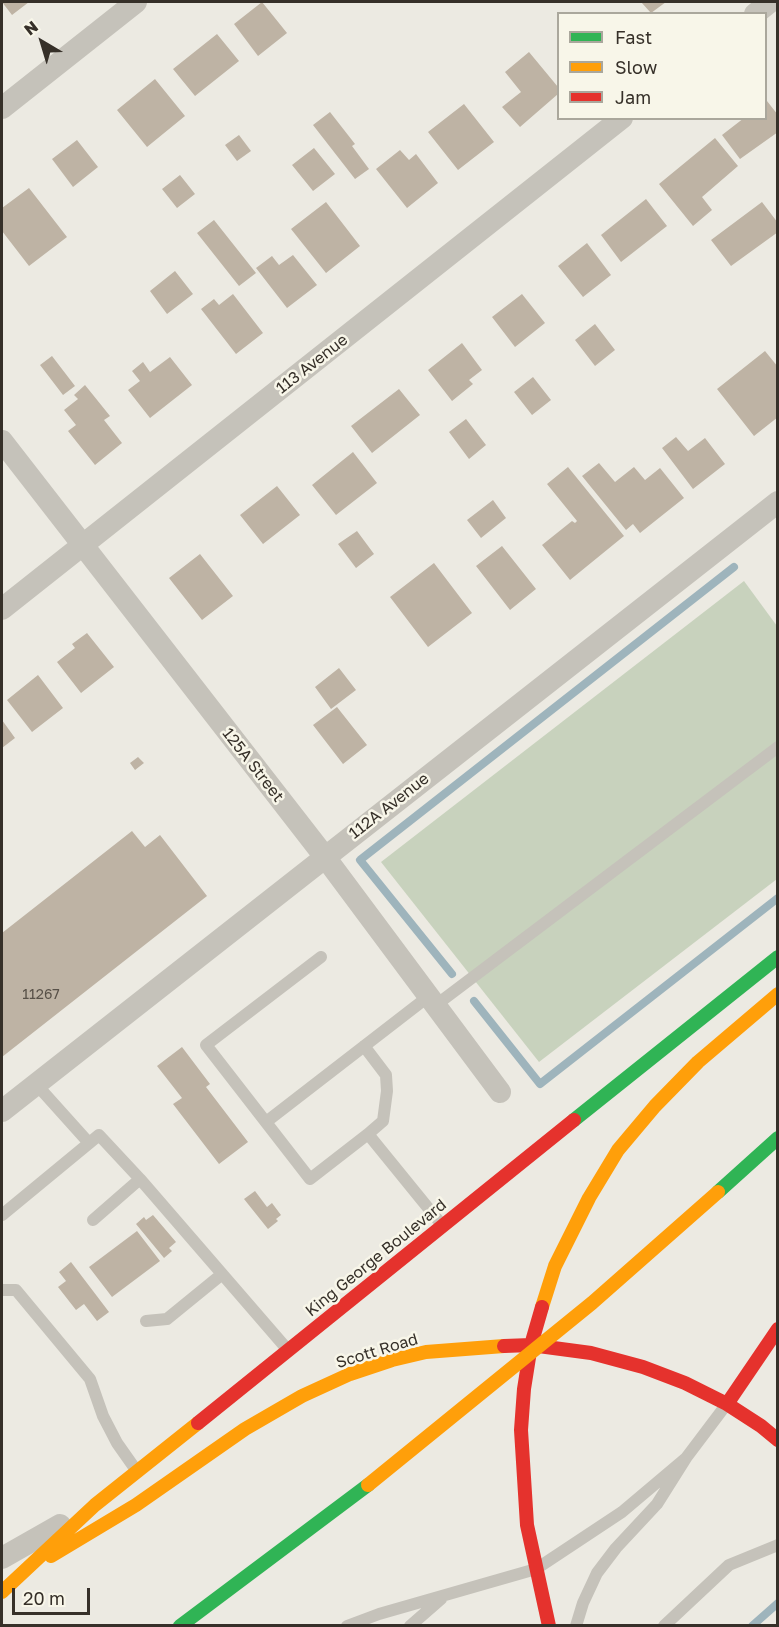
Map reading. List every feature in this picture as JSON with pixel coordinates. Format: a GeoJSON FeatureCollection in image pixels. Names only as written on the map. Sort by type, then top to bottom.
{"type":"FeatureCollection","features":[{"type":"Feature","properties":{"kind":"main road","name":"King George Boulevard"},"geometry":{"type":"LineString","coordinates":[[2,1592],[95,1504],[777,957]]}},
{"type":"Feature","properties":{"kind":"main road"},"geometry":{"type":"LineString","coordinates":[[549,1626],[527,1525],[521,1431],[524,1389],[531,1345],[555,1266],[589,1198],[618,1150],[655,1106],[698,1062],[777,994]]}},
{"type":"Feature","properties":{"kind":"main road"},"geometry":{"type":"LineString","coordinates":[[180,1626],[368,1485],[484,1392],[583,1311],[777,1138]]}},
{"type":"Feature","properties":{"kind":"main road"},"geometry":{"type":"LineString","coordinates":[[727,1404],[777,1329]]}},
{"type":"Feature","properties":{"kind":"main road","name":"Scott Road"},"geometry":{"type":"LineString","coordinates":[[19,1576],[136,1505],[245,1430],[302,1396],[350,1374],[426,1352],[471,1347],[531,1345],[591,1353],[643,1367],[685,1383],[727,1404],[761,1426],[777,1440]]}},
{"type":"Feature","properties":{"kind":"street"},"geometry":{"type":"LineString","coordinates":[[2,108],[136,2]]}},
{"type":"Feature","properties":{"kind":"street"},"geometry":{"type":"LineString","coordinates":[[758,12],[770,2]]}},
{"type":"Feature","properties":{"kind":"street","name":"113 Avenue"},"geometry":{"type":"LineString","coordinates":[[2,609],[619,120]]}},
{"type":"Feature","properties":{"kind":"street","name":"125A Street"},"geometry":{"type":"LineString","coordinates":[[2,441],[325,857],[500,1092]]}},
{"type":"Feature","properties":{"kind":"street","name":"112A Avenue"},"geometry":{"type":"LineString","coordinates":[[2,1111],[777,502]]}},
{"type":"Feature","properties":{"kind":"street"},"geometry":{"type":"LineString","coordinates":[[2,1558],[95,1504]]}},
{"type":"Feature","properties":{"kind":"lane"},"geometry":{"type":"LineString","coordinates":[[266,1122],[364,1046],[433,1000],[777,747]]}},
{"type":"Feature","properties":{"kind":"lane"},"geometry":{"type":"LineString","coordinates":[[321,957],[206,1045],[310,1179],[383,1121],[387,1091],[386,1075],[364,1046]]}},
{"type":"Feature","properties":{"kind":"lane"},"geometry":{"type":"LineString","coordinates":[[36,1084],[89,1143]]}},
{"type":"Feature","properties":{"kind":"lane"},"geometry":{"type":"LineString","coordinates":[[368,1134],[442,1226]]}},
{"type":"Feature","properties":{"kind":"lane"},"geometry":{"type":"LineString","coordinates":[[2,1215],[99,1135],[288,1350]]}},
{"type":"Feature","properties":{"kind":"lane"},"geometry":{"type":"LineString","coordinates":[[93,1220],[140,1179]]}},
{"type":"Feature","properties":{"kind":"lane"},"geometry":{"type":"LineString","coordinates":[[146,1321],[167,1319],[221,1275]]}},
{"type":"Feature","properties":{"kind":"lane"},"geometry":{"type":"LineString","coordinates":[[2,1290],[16,1290],[90,1379],[103,1416],[117,1443],[137,1471]]}},
{"type":"Feature","properties":{"kind":"lane"},"geometry":{"type":"LineString","coordinates":[[576,1626],[583,1603],[597,1573],[616,1548],[657,1504],[686,1458],[727,1404]]}},
{"type":"Feature","properties":{"kind":"lane"},"geometry":{"type":"LineString","coordinates":[[347,1626],[379,1614],[536,1569],[622,1512],[686,1458]]}},
{"type":"Feature","properties":{"kind":"lane"},"geometry":{"type":"LineString","coordinates":[[664,1626],[729,1565],[774,1548]]}},
{"type":"Feature","properties":{"kind":"lane"},"geometry":{"type":"LineString","coordinates":[[410,1626],[444,1596]]}},
{"type":"Feature","properties":{"kind":"green space"},"geometry":{"type":"Polygon","coordinates":[[[744,581],[777,626],[777,879],[539,1062],[381,862],[744,581]]]}},
{"type":"Feature","properties":{"kind":"building"},"geometry":{"type":"Polygon","coordinates":[[[2,2],[29,2],[12,15],[2,2]]]}},
{"type":"Feature","properties":{"kind":"building"},"geometry":{"type":"Polygon","coordinates":[[[262,2],[287,33],[258,56],[234,24],[262,2]]]}},
{"type":"Feature","properties":{"kind":"building"},"geometry":{"type":"Polygon","coordinates":[[[641,2],[666,2],[652,12],[641,2]]]}},
{"type":"Feature","properties":{"kind":"building"},"geometry":{"type":"Polygon","coordinates":[[[217,34],[239,61],[195,96],[173,69],[217,34]]]}},
{"type":"Feature","properties":{"kind":"building"},"geometry":{"type":"Polygon","coordinates":[[[529,52],[557,86],[557,95],[520,127],[502,107],[521,92],[505,72],[529,52]]]}},
{"type":"Feature","properties":{"kind":"building"},"geometry":{"type":"Polygon","coordinates":[[[155,79],[185,116],[147,147],[117,110],[155,79]]]}},
{"type":"Feature","properties":{"kind":"building"},"geometry":{"type":"Polygon","coordinates":[[[767,101],[778,115],[778,132],[740,159],[722,135],[741,120],[767,120],[767,101]]]}},
{"type":"Feature","properties":{"kind":"building"},"geometry":{"type":"Polygon","coordinates":[[[464,104],[494,142],[458,170],[428,132],[464,104]]]}},
{"type":"Feature","properties":{"kind":"building"},"geometry":{"type":"Polygon","coordinates":[[[330,112],[355,144],[352,146],[369,169],[355,179],[313,125],[330,112]]]}},
{"type":"Feature","properties":{"kind":"building"},"geometry":{"type":"Polygon","coordinates":[[[239,135],[251,151],[237,161],[225,145],[239,135]]]}},
{"type":"Feature","properties":{"kind":"building"},"geometry":{"type":"Polygon","coordinates":[[[715,138],[738,166],[702,197],[712,210],[693,226],[659,184],[715,138]]]}},
{"type":"Feature","properties":{"kind":"building"},"geometry":{"type":"Polygon","coordinates":[[[77,140],[98,167],[73,187],[52,159],[77,140]]]}},
{"type":"Feature","properties":{"kind":"building"},"geometry":{"type":"Polygon","coordinates":[[[314,148],[335,174],[313,191],[292,165],[314,148]]]}},
{"type":"Feature","properties":{"kind":"building"},"geometry":{"type":"Polygon","coordinates":[[[400,150],[409,160],[416,154],[438,183],[407,208],[376,169],[400,150]]]}},
{"type":"Feature","properties":{"kind":"building"},"geometry":{"type":"Polygon","coordinates":[[[180,175],[195,194],[177,208],[162,189],[180,175]]]}},
{"type":"Feature","properties":{"kind":"building"},"geometry":{"type":"Polygon","coordinates":[[[29,188],[67,237],[29,266],[2,231],[2,208],[29,188]]]}},
{"type":"Feature","properties":{"kind":"building"},"geometry":{"type":"Polygon","coordinates":[[[646,199],[667,226],[621,262],[601,235],[646,199]]]}},
{"type":"Feature","properties":{"kind":"building"},"geometry":{"type":"Polygon","coordinates":[[[326,202],[360,246],[326,273],[291,229],[326,202]]]}},
{"type":"Feature","properties":{"kind":"building"},"geometry":{"type":"Polygon","coordinates":[[[762,202],[778,223],[778,232],[731,266],[711,240],[762,202]]]}},
{"type":"Feature","properties":{"kind":"building"},"geometry":{"type":"Polygon","coordinates":[[[214,220],[256,273],[239,286],[197,233],[214,220]]]}},
{"type":"Feature","properties":{"kind":"building"},"geometry":{"type":"Polygon","coordinates":[[[587,243],[611,275],[583,297],[558,266],[587,243]]]}},
{"type":"Feature","properties":{"kind":"building"},"geometry":{"type":"Polygon","coordinates":[[[293,255],[317,285],[287,308],[256,268],[272,256],[279,265],[293,255]]]}},
{"type":"Feature","properties":{"kind":"building"},"geometry":{"type":"Polygon","coordinates":[[[175,271],[193,294],[167,314],[150,291],[175,271]]]}},
{"type":"Feature","properties":{"kind":"building"},"geometry":{"type":"Polygon","coordinates":[[[233,294],[263,333],[236,354],[201,309],[214,299],[219,305],[233,294]]]}},
{"type":"Feature","properties":{"kind":"building"},"geometry":{"type":"Polygon","coordinates":[[[522,294],[545,323],[515,347],[492,317],[522,294]]]}},
{"type":"Feature","properties":{"kind":"building"},"geometry":{"type":"Polygon","coordinates":[[[595,324],[615,350],[595,366],[575,340],[595,324]]]}},
{"type":"Feature","properties":{"kind":"building"},"geometry":{"type":"Polygon","coordinates":[[[462,343],[482,370],[469,380],[473,384],[452,401],[428,370],[462,343]]]}},
{"type":"Feature","properties":{"kind":"building"},"geometry":{"type":"Polygon","coordinates":[[[765,351],[778,367],[778,417],[754,436],[717,389],[765,351]]]}},
{"type":"Feature","properties":{"kind":"building"},"geometry":{"type":"Polygon","coordinates":[[[52,356],[75,386],[63,395],[40,365],[52,356]]]}},
{"type":"Feature","properties":{"kind":"building"},"geometry":{"type":"Polygon","coordinates":[[[170,357],[192,385],[150,418],[128,390],[140,381],[132,371],[143,362],[150,372],[170,357]]]}},
{"type":"Feature","properties":{"kind":"building"},"geometry":{"type":"Polygon","coordinates":[[[533,377],[551,400],[532,415],[514,392],[533,377]]]}},
{"type":"Feature","properties":{"kind":"building"},"geometry":{"type":"Polygon","coordinates":[[[85,385],[110,416],[104,420],[122,443],[95,465],[68,431],[76,425],[64,410],[78,399],[74,395],[85,385]]]}},
{"type":"Feature","properties":{"kind":"building"},"geometry":{"type":"Polygon","coordinates":[[[399,389],[420,415],[372,453],[351,426],[399,389]]]}},
{"type":"Feature","properties":{"kind":"building"},"geometry":{"type":"Polygon","coordinates":[[[466,419],[486,445],[469,459],[449,432],[466,419]]]}},
{"type":"Feature","properties":{"kind":"building"},"geometry":{"type":"Polygon","coordinates":[[[676,437],[688,451],[705,438],[725,464],[693,489],[662,448],[676,437]]]}},
{"type":"Feature","properties":{"kind":"building"},"geometry":{"type":"Polygon","coordinates":[[[353,452],[377,483],[336,515],[312,485],[353,452]]]}},
{"type":"Feature","properties":{"kind":"building"},"geometry":{"type":"Polygon","coordinates":[[[599,463],[615,482],[634,467],[645,480],[660,468],[684,498],[640,533],[633,524],[626,530],[582,476],[599,463]]]}},
{"type":"Feature","properties":{"kind":"building"},"geometry":{"type":"Polygon","coordinates":[[[568,467],[624,536],[570,580],[542,545],[572,521],[575,523],[577,521],[547,484],[568,467]]]}},
{"type":"Feature","properties":{"kind":"building"},"geometry":{"type":"Polygon","coordinates":[[[277,486],[300,515],[263,544],[240,515],[277,486]]]}},
{"type":"Feature","properties":{"kind":"building"},"geometry":{"type":"Polygon","coordinates":[[[493,500],[506,518],[481,538],[467,520],[493,500]]]}},
{"type":"Feature","properties":{"kind":"building"},"geometry":{"type":"Polygon","coordinates":[[[357,531],[374,554],[356,568],[338,544],[357,531]]]}},
{"type":"Feature","properties":{"kind":"building"},"geometry":{"type":"Polygon","coordinates":[[[502,546],[536,589],[510,610],[476,566],[502,546]]]}},
{"type":"Feature","properties":{"kind":"building"},"geometry":{"type":"Polygon","coordinates":[[[200,554],[233,596],[202,620],[169,578],[200,554]]]}},
{"type":"Feature","properties":{"kind":"building"},"geometry":{"type":"Polygon","coordinates":[[[434,563],[472,613],[428,647],[390,597],[434,563]]]}},
{"type":"Feature","properties":{"kind":"building"},"geometry":{"type":"Polygon","coordinates":[[[87,633],[114,667],[81,693],[57,662],[75,648],[72,644],[87,633]]]}},
{"type":"Feature","properties":{"kind":"building"},"geometry":{"type":"Polygon","coordinates":[[[339,668],[356,690],[331,709],[315,687],[339,668]]]}},
{"type":"Feature","properties":{"kind":"building"},"geometry":{"type":"Polygon","coordinates":[[[38,675],[63,708],[32,732],[7,700],[38,675]]]}},
{"type":"Feature","properties":{"kind":"building"},"geometry":{"type":"Polygon","coordinates":[[[337,707],[367,745],[343,764],[313,725],[337,707]]]}},
{"type":"Feature","properties":{"kind":"building"},"geometry":{"type":"Polygon","coordinates":[[[2,720],[15,738],[2,748],[2,720]]]}},
{"type":"Feature","properties":{"kind":"building"},"geometry":{"type":"Polygon","coordinates":[[[138,757],[144,763],[135,770],[130,763],[138,757]]]}},
{"type":"Feature","properties":{"kind":"building"},"geometry":{"type":"Polygon","coordinates":[[[132,831],[145,847],[160,835],[207,896],[2,1057],[2,933],[132,831]]]}},
{"type":"Feature","properties":{"kind":"building"},"geometry":{"type":"Polygon","coordinates":[[[182,1047],[210,1084],[206,1087],[248,1142],[219,1164],[173,1104],[182,1098],[157,1066],[182,1047]]]}},
{"type":"Feature","properties":{"kind":"building"},"geometry":{"type":"Polygon","coordinates":[[[255,1191],[267,1207],[272,1203],[281,1215],[276,1219],[278,1221],[268,1229],[244,1199],[255,1191]]]}},
{"type":"Feature","properties":{"kind":"building"},"geometry":{"type":"Polygon","coordinates":[[[153,1215],[176,1242],[169,1248],[172,1251],[164,1258],[136,1224],[144,1217],[146,1220],[153,1215]]]}},
{"type":"Feature","properties":{"kind":"building"},"geometry":{"type":"Polygon","coordinates":[[[137,1231],[160,1261],[112,1297],[89,1267],[137,1231]]]}},
{"type":"Feature","properties":{"kind":"building"},"geometry":{"type":"Polygon","coordinates":[[[71,1262],[109,1312],[97,1321],[84,1304],[76,1310],[58,1287],[66,1281],[59,1272],[71,1262]]]}},
{"type":"Feature","properties":{"kind":"waterway"},"geometry":{"type":"LineString","coordinates":[[452,974],[360,860],[734,567]]}},
{"type":"Feature","properties":{"kind":"waterway"},"geometry":{"type":"LineString","coordinates":[[474,1001],[540,1084],[778,898]]}},
{"type":"Feature","properties":{"kind":"waterway"},"geometry":{"type":"LineString","coordinates":[[752,1626],[778,1603]]}},
{"type":"Feature","properties":{"kind":"traffic: fast"},"geometry":{"type":"LineString","coordinates":[[574,1120],[778,957]]}},
{"type":"Feature","properties":{"kind":"traffic: fast"},"geometry":{"type":"LineString","coordinates":[[718,1192],[778,1138]]}},
{"type":"Feature","properties":{"kind":"traffic: fast"},"geometry":{"type":"LineString","coordinates":[[180,1626],[368,1485]]}},
{"type":"Feature","properties":{"kind":"traffic: slow"},"geometry":{"type":"LineString","coordinates":[[542,1307],[555,1266],[589,1198],[618,1150],[655,1106],[698,1062],[778,994]]}},
{"type":"Feature","properties":{"kind":"traffic: slow"},"geometry":{"type":"LineString","coordinates":[[368,1485],[592,1303],[718,1192]]}},
{"type":"Feature","properties":{"kind":"traffic: slow"},"geometry":{"type":"LineString","coordinates":[[51,1556],[136,1505],[245,1429],[302,1396],[350,1374],[392,1360],[426,1352],[504,1346]]}},
{"type":"Feature","properties":{"kind":"traffic: slow"},"geometry":{"type":"LineString","coordinates":[[2,1592],[95,1505],[198,1423]]}},
{"type":"Feature","properties":{"kind":"traffic: jam"},"geometry":{"type":"LineString","coordinates":[[198,1423],[574,1120]]}},
{"type":"Feature","properties":{"kind":"traffic: jam"},"geometry":{"type":"LineString","coordinates":[[542,1307],[531,1345],[524,1389],[521,1430],[527,1525],[549,1626]]}},
{"type":"Feature","properties":{"kind":"traffic: jam"},"geometry":{"type":"LineString","coordinates":[[727,1404],[778,1329]]}},
{"type":"Feature","properties":{"kind":"traffic: jam"},"geometry":{"type":"LineString","coordinates":[[504,1346],[531,1345],[591,1353],[643,1367],[685,1383],[727,1404],[778,1440]]}}]}
